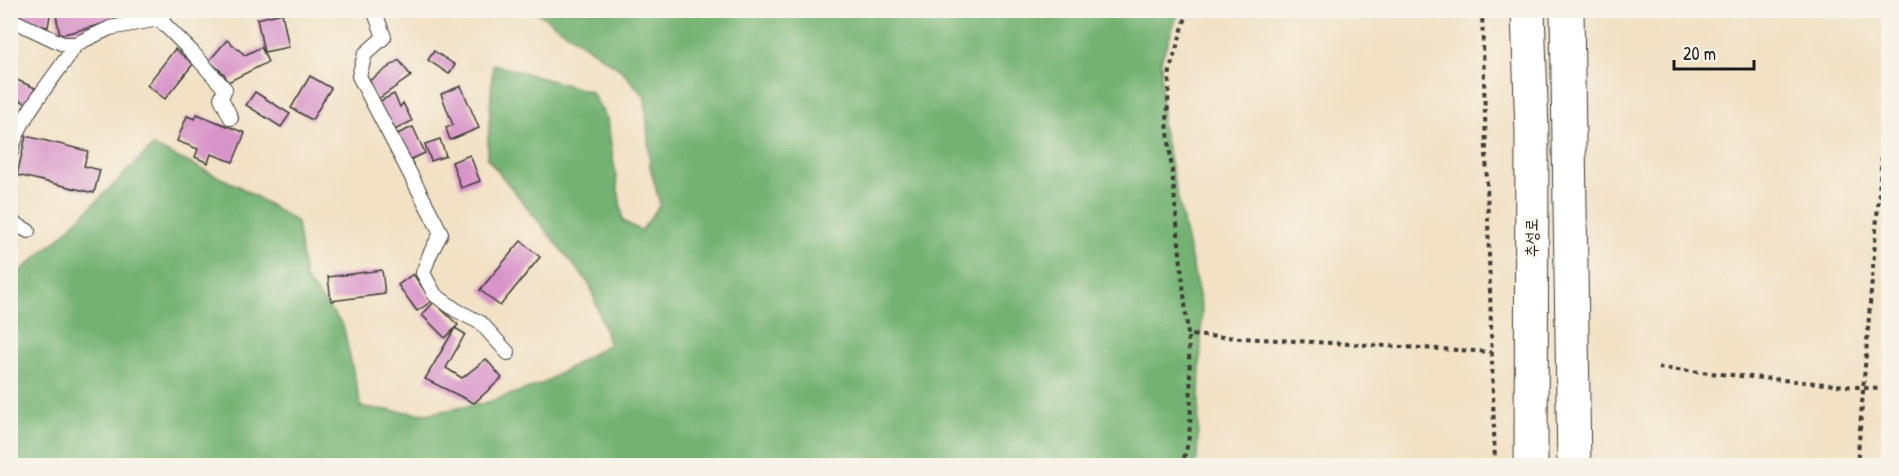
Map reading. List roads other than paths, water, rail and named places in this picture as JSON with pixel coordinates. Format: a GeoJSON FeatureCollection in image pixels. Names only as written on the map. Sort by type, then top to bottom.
{"type":"FeatureCollection","features":[{"type":"Feature","properties":{"kind":"main road","name":"추성로"},"geometry":{"type":"LineString","coordinates":[[1528,10],[1532,134],[1531,465]]}},
{"type":"Feature","properties":{"kind":"main road"},"geometry":{"type":"LineString","coordinates":[[1567,10],[1574,465]]}},
{"type":"Feature","properties":{"kind":"lane"},"geometry":{"type":"LineString","coordinates":[[374,10],[384,36],[366,54],[359,76],[441,233],[423,273],[435,295],[456,310],[481,322],[508,353]]}},
{"type":"Feature","properties":{"kind":"lane"},"geometry":{"type":"LineString","coordinates":[[10,19],[63,44],[76,44],[110,28],[164,15],[192,52],[225,89],[221,98],[231,118]]}},
{"type":"Feature","properties":{"kind":"lane"},"geometry":{"type":"LineString","coordinates":[[10,155],[15,138],[28,114],[76,44]]}},
{"type":"Feature","properties":{"kind":"lane"},"geometry":{"type":"LineString","coordinates":[[10,221],[28,231]]}}]}
